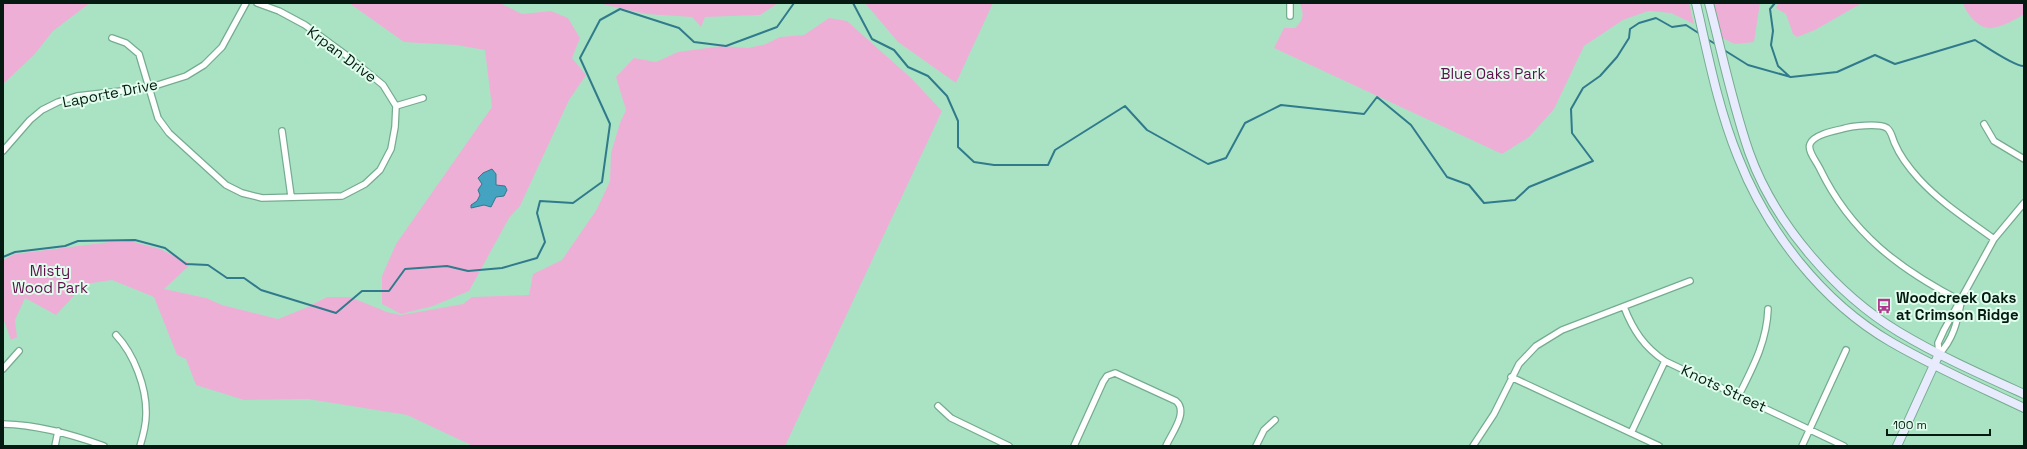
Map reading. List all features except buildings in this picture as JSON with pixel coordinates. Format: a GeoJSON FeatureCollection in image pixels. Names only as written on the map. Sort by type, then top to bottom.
{"type":"FeatureCollection","features":[{"type":"Feature","properties":{"kind":"main road"},"geometry":{"type":"LineString","coordinates":[[1696,3],[1723,116],[1737,157],[1755,197],[1785,242],[1813,277],[1850,313],[1890,342],[2024,408]]}},
{"type":"Feature","properties":{"kind":"main road"},"geometry":{"type":"LineString","coordinates":[[1709,3],[1725,68],[1749,152],[1768,191],[1794,233],[1822,267],[1859,303],[1899,332],[1939,354],[2024,394]]}},
{"type":"Feature","properties":{"kind":"main road"},"geometry":{"type":"LineString","coordinates":[[1898,446],[1939,354]]}},
{"type":"Feature","properties":{"kind":"street","name":"Laporte Drive"},"geometry":{"type":"LineString","coordinates":[[3,151],[30,120],[42,110],[58,102],[77,96],[148,88],[186,76],[204,65],[222,47],[246,3]]}},
{"type":"Feature","properties":{"kind":"street","name":"Krpan Drive"},"geometry":{"type":"LineString","coordinates":[[257,3],[279,11],[305,25],[350,58],[383,85],[396,106]]}},
{"type":"Feature","properties":{"kind":"street"},"geometry":{"type":"LineString","coordinates":[[1290,3],[1290,16]]}},
{"type":"Feature","properties":{"kind":"street"},"geometry":{"type":"LineString","coordinates":[[112,38],[126,43],[139,54],[144,66],[148,88],[158,118],[169,132],[226,185],[242,194],[262,198],[291,196],[342,196],[365,184],[380,170],[391,149],[395,127],[396,106],[422,98]]}},
{"type":"Feature","properties":{"kind":"street"},"geometry":{"type":"LineString","coordinates":[[1984,124],[1994,141],[2024,159]]}},
{"type":"Feature","properties":{"kind":"street"},"geometry":{"type":"LineString","coordinates":[[1961,301],[1908,272],[1859,228],[1840,204],[1824,179],[1810,151],[1810,144],[1814,138],[1842,128],[1856,126],[1881,126],[1887,128],[1892,133],[1894,144],[1918,178],[1947,205],[1994,240]]}},
{"type":"Feature","properties":{"kind":"street"},"geometry":{"type":"LineString","coordinates":[[282,131],[291,196]]}},
{"type":"Feature","properties":{"kind":"street"},"geometry":{"type":"LineString","coordinates":[[1939,354],[1938,343],[1994,240],[2024,203]]}},
{"type":"Feature","properties":{"kind":"street"},"geometry":{"type":"LineString","coordinates":[[1474,446],[1494,414],[1511,377],[1519,364],[1529,353],[1552,335],[1690,281]]}},
{"type":"Feature","properties":{"kind":"street"},"geometry":{"type":"LineString","coordinates":[[1939,354],[1947,346],[1958,321],[1961,301]]}},
{"type":"Feature","properties":{"kind":"street","name":"Knots Street"},"geometry":{"type":"LineString","coordinates":[[1624,307],[1638,337],[1648,349],[1665,361],[1844,446]]}},
{"type":"Feature","properties":{"kind":"street"},"geometry":{"type":"LineString","coordinates":[[1739,395],[1763,344],[1768,323],[1768,309]]}},
{"type":"Feature","properties":{"kind":"street"},"geometry":{"type":"LineString","coordinates":[[1947,326],[1954,330]]}},
{"type":"Feature","properties":{"kind":"street"},"geometry":{"type":"LineString","coordinates":[[116,335],[129,352],[144,397],[146,416],[140,446]]}},
{"type":"Feature","properties":{"kind":"street"},"geometry":{"type":"LineString","coordinates":[[1802,446],[1846,350]]}},
{"type":"Feature","properties":{"kind":"street"},"geometry":{"type":"LineString","coordinates":[[3,369],[18,352]]}},
{"type":"Feature","properties":{"kind":"street"},"geometry":{"type":"LineString","coordinates":[[1631,433],[1665,361]]}},
{"type":"Feature","properties":{"kind":"street"},"geometry":{"type":"LineString","coordinates":[[1074,446],[1107,376],[1115,373],[1180,404],[1181,413],[1166,446]]}},
{"type":"Feature","properties":{"kind":"street"},"geometry":{"type":"LineString","coordinates":[[1511,377],[1659,446]]}},
{"type":"Feature","properties":{"kind":"street"},"geometry":{"type":"LineString","coordinates":[[938,406],[951,418],[1009,446]]}},
{"type":"Feature","properties":{"kind":"street"},"geometry":{"type":"LineString","coordinates":[[1256,446],[1264,430],[1275,420]]}},
{"type":"Feature","properties":{"kind":"street"},"geometry":{"type":"LineString","coordinates":[[3,424],[34,426],[58,431],[104,446]]}},
{"type":"Feature","properties":{"kind":"street"},"geometry":{"type":"LineString","coordinates":[[55,446],[58,431]]}},
{"type":"Feature","properties":{"kind":"green space"},"geometry":{"type":"Polygon","coordinates":[[[3,3],[90,3],[53,31],[34,55],[3,84],[3,3]]]}},
{"type":"Feature","properties":{"kind":"green space"},"geometry":{"type":"Polygon","coordinates":[[[349,3],[500,3],[522,14],[551,11],[568,18],[580,38],[572,58],[586,75],[569,100],[520,206],[509,218],[469,291],[433,306],[401,314],[382,304],[382,276],[396,244],[492,107],[485,50],[456,45],[404,42],[349,3]]]}},
{"type":"Feature","properties":{"kind":"green space"},"geometry":{"type":"Polygon","coordinates":[[[598,3],[778,3],[760,15],[705,17],[701,27],[692,17],[646,14],[598,3]]]}},
{"type":"Feature","properties":{"kind":"green space"},"geometry":{"type":"Polygon","coordinates":[[[865,3],[993,3],[956,83],[898,42],[865,3]]]}},
{"type":"Feature","properties":{"kind":"green space","name":"Blue Oaks Park"},"geometry":{"type":"Polygon","coordinates":[[[1300,3],[1689,3],[1694,24],[1671,13],[1648,11],[1623,20],[1584,46],[1554,109],[1529,137],[1502,154],[1274,48],[1284,28],[1295,28],[1302,19],[1303,14],[1300,3]]]}},
{"type":"Feature","properties":{"kind":"green space"},"geometry":{"type":"Polygon","coordinates":[[[1713,3],[1760,3],[1754,42],[1735,44],[1722,38],[1713,3]]]}},
{"type":"Feature","properties":{"kind":"green space"},"geometry":{"type":"Polygon","coordinates":[[[1778,3],[1862,3],[1815,30],[1797,37],[1793,34],[1786,14],[1776,8],[1778,3]]]}},
{"type":"Feature","properties":{"kind":"green space"},"geometry":{"type":"Polygon","coordinates":[[[1963,3],[2024,3],[2024,14],[2005,24],[1987,28],[1978,24],[1970,16],[1963,3]]]}},
{"type":"Feature","properties":{"kind":"green space","name":"Misty Wood Park"},"geometry":{"type":"Polygon","coordinates":[[[829,18],[847,21],[911,78],[942,111],[785,446],[473,446],[407,415],[308,399],[244,400],[196,385],[186,359],[177,355],[154,297],[112,280],[85,284],[56,315],[25,298],[15,320],[17,337],[11,340],[3,318],[3,260],[15,254],[126,240],[160,249],[191,264],[164,289],[206,298],[222,305],[278,319],[308,307],[327,297],[350,297],[387,312],[401,315],[463,304],[472,297],[529,295],[533,274],[562,260],[597,209],[610,181],[611,153],[620,123],[626,110],[616,77],[634,58],[656,62],[678,52],[722,46],[748,48],[766,44],[780,37],[804,35],[829,18]]]}},
{"type":"Feature","properties":{"kind":"water"},"geometry":{"type":"Polygon","coordinates":[[[492,169],[496,174],[496,185],[505,186],[507,190],[504,196],[496,197],[491,207],[484,205],[471,208],[471,205],[477,201],[480,195],[478,190],[482,184],[478,178],[483,173],[492,169]]]}},
{"type":"Feature","properties":{"kind":"waterway"},"geometry":{"type":"LineString","coordinates":[[3,257],[15,252],[65,246],[78,241],[135,240],[165,248],[186,264],[208,265],[227,278],[244,278],[261,290],[336,313],[362,291],[389,291],[405,269],[447,266],[468,271],[502,268],[537,258],[545,242],[537,213],[540,201],[573,203],[602,182],[610,124],[580,58],[600,20],[620,9],[679,28],[694,42],[726,46],[777,27],[794,3]]}},
{"type":"Feature","properties":{"kind":"waterway"},"geometry":{"type":"LineString","coordinates":[[853,3],[872,39],[894,50],[908,67],[928,76],[947,96],[958,121],[958,147],[974,162],[994,165],[1048,165],[1055,150],[1125,106],[1147,130],[1208,164],[1226,158],[1245,123],[1281,105],[1364,114],[1377,97],[1411,125],[1447,177],[1469,185],[1484,203],[1515,200],[1529,187],[1593,161],[1572,133],[1571,109],[1583,88],[1600,76],[1617,57],[1629,38],[1630,29],[1639,23],[1656,18],[1672,27],[1686,25],[1700,34]]}},
{"type":"Feature","properties":{"kind":"waterway"},"geometry":{"type":"LineString","coordinates":[[1775,3],[1770,9],[1773,31],[1771,45],[1778,66],[1790,77]]}},
{"type":"Feature","properties":{"kind":"waterway"},"geometry":{"type":"LineString","coordinates":[[1707,39],[1717,45]]}},
{"type":"Feature","properties":{"kind":"waterway"},"geometry":{"type":"LineString","coordinates":[[1724,50],[1748,65],[1791,77],[1837,72],[1875,55],[1895,64],[1975,40],[2007,60],[2024,66]]}},
{"type":"Feature","properties":{"kind":"place","name":"Woodcreek Oaks at Crimson Ridge"},"geometry":{"type":"Point","coordinates":[1884,306]}}]}
